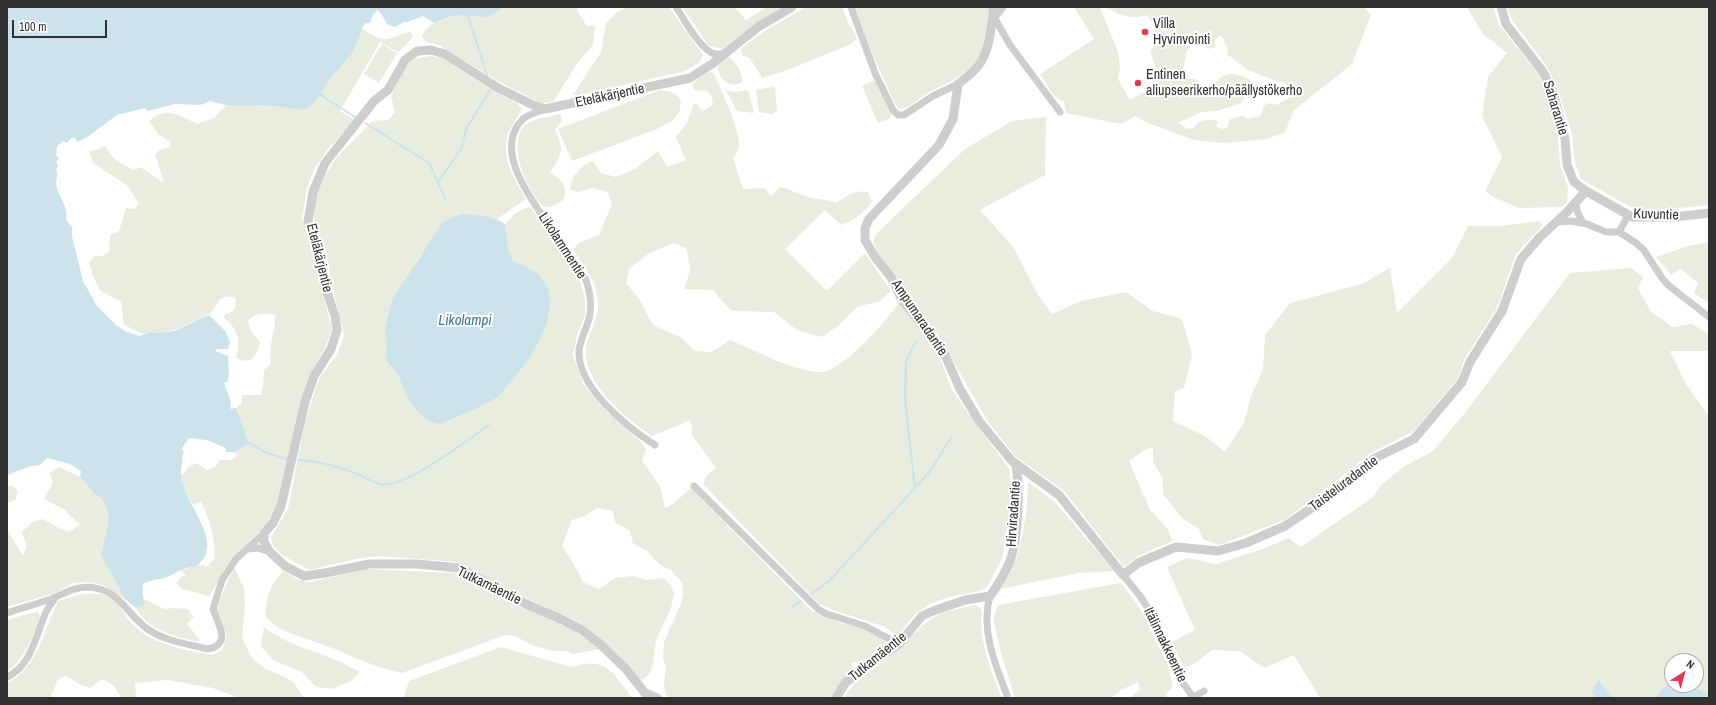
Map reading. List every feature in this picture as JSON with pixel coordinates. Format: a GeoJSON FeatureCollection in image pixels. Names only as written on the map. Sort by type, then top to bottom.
{"type":"FeatureCollection","features":[{"type":"Feature","properties":{"kind":"street"},"geometry":{"type":"LineString","coordinates":[[676,7],[707,50],[715,54],[725,54]]}},
{"type":"Feature","properties":{"kind":"street","name":"Eteläkärjentie"},"geometry":{"type":"LineString","coordinates":[[7,613],[55,598],[81,587],[102,590],[117,597],[150,631],[176,641],[207,649],[217,647],[222,639],[221,630],[213,609],[215,600],[226,572],[236,559],[264,533],[273,522],[281,506],[305,402],[314,376],[331,349],[337,330],[335,316],[324,283],[319,249],[308,222],[313,192],[325,162],[374,101],[388,90],[405,60],[417,51],[432,50],[445,54],[498,88],[533,105],[545,109],[690,78],[725,54],[758,27],[792,7]]}},
{"type":"Feature","properties":{"kind":"street"},"geometry":{"type":"LineString","coordinates":[[851,7],[875,73],[893,110],[898,115],[904,116],[933,96],[958,84],[975,70],[987,51],[994,17],[993,7]]}},
{"type":"Feature","properties":{"kind":"street"},"geometry":{"type":"LineString","coordinates":[[994,17],[1002,7]]}},
{"type":"Feature","properties":{"kind":"street","name":"Saharantie"},"geometry":{"type":"LineString","coordinates":[[1500,7],[1506,24],[1543,72],[1553,92],[1565,138],[1567,165],[1574,182],[1586,191]]}},
{"type":"Feature","properties":{"kind":"street"},"geometry":{"type":"LineString","coordinates":[[994,17],[1010,45],[1060,112]]}},
{"type":"Feature","properties":{"kind":"street","name":"Ampumaradantie"},"geometry":{"type":"LineString","coordinates":[[958,84],[953,119],[939,145],[869,219],[865,228],[865,240],[891,278],[902,300],[944,352],[960,388],[979,421],[1016,465],[1059,495],[1123,575]]}},
{"type":"Feature","properties":{"kind":"street","name":"Likolammentie"},"geometry":{"type":"LineString","coordinates":[[545,109],[524,118],[518,126],[512,145],[516,168],[524,188],[586,280],[590,292],[590,314],[581,338],[579,360],[588,381],[598,395],[621,419],[647,440],[656,445]]}},
{"type":"Feature","properties":{"kind":"street","name":"Taisteluradantie"},"geometry":{"type":"LineString","coordinates":[[1123,575],[1138,564],[1176,548],[1218,551],[1246,543],[1285,526],[1319,503],[1373,459],[1414,439],[1462,382],[1470,362],[1502,311],[1521,259],[1539,238],[1586,191]]}},
{"type":"Feature","properties":{"kind":"street","name":"Kuvuntie"},"geometry":{"type":"LineString","coordinates":[[1586,191],[1632,217],[1674,217],[1709,213]]}},
{"type":"Feature","properties":{"kind":"street"},"geometry":{"type":"LineString","coordinates":[[1576,202],[1577,211],[1583,223]]}},
{"type":"Feature","properties":{"kind":"street"},"geometry":{"type":"LineString","coordinates":[[1619,232],[1629,214]]}},
{"type":"Feature","properties":{"kind":"street"},"geometry":{"type":"LineString","coordinates":[[1556,222],[1571,221],[1583,223],[1606,232],[1619,232],[1636,242],[1643,249],[1668,285],[1709,317]]}},
{"type":"Feature","properties":{"kind":"street","name":"Hirviradantie"},"geometry":{"type":"LineString","coordinates":[[1008,698],[989,640],[986,621],[987,607],[990,596],[999,584],[1010,560],[1016,537],[1019,483],[1016,465]]}},
{"type":"Feature","properties":{"kind":"street"},"geometry":{"type":"LineString","coordinates":[[694,486],[818,609],[827,614],[866,626],[898,644]]}},
{"type":"Feature","properties":{"kind":"street","name":"Tutkamäentie"},"geometry":{"type":"LineString","coordinates":[[264,533],[264,542],[270,552],[285,566],[304,576],[369,564],[416,564],[460,568],[528,605],[560,618],[582,630],[600,644],[626,669],[645,693],[657,698]]}},
{"type":"Feature","properties":{"kind":"street"},"geometry":{"type":"LineString","coordinates":[[248,549],[258,548],[270,552]]}},
{"type":"Feature","properties":{"kind":"street","name":"Itälinnakkeentie"},"geometry":{"type":"LineString","coordinates":[[1123,575],[1140,596],[1155,619],[1167,651],[1183,683],[1193,697]]}},
{"type":"Feature","properties":{"kind":"street","name":"Tutkamäentie"},"geometry":{"type":"LineString","coordinates":[[836,698],[846,682],[898,644],[922,616],[965,600],[990,596]]}},
{"type":"Feature","properties":{"kind":"street"},"geometry":{"type":"LineString","coordinates":[[7,677],[20,669],[39,634],[45,614],[55,598]]}},
{"type":"Feature","properties":{"kind":"street"},"geometry":{"type":"LineString","coordinates":[[1193,697],[1204,691]]}},
{"type":"Feature","properties":{"kind":"shaded area"},"geometry":{"type":"Polygon","coordinates":[[[463,7],[577,7],[577,11],[587,26],[595,26],[593,45],[578,62],[553,102],[541,103],[499,82],[439,45],[426,42],[422,36],[429,26],[451,17],[463,7]]]}},
{"type":"Feature","properties":{"kind":"shaded area"},"geometry":{"type":"Polygon","coordinates":[[[627,7],[669,7],[703,55],[700,62],[685,71],[581,95],[573,95],[601,52],[606,23],[616,13],[627,7]]]}},
{"type":"Feature","properties":{"kind":"shaded area"},"geometry":{"type":"Polygon","coordinates":[[[682,7],[734,7],[746,20],[767,7],[783,7],[755,24],[723,49],[709,46],[682,7]]]}},
{"type":"Feature","properties":{"kind":"shaded area"},"geometry":{"type":"Polygon","coordinates":[[[806,7],[842,7],[849,25],[852,27],[857,39],[851,44],[785,71],[762,78],[750,58],[743,56],[740,49],[766,30],[806,7]]]}},
{"type":"Feature","properties":{"kind":"shaded area"},"geometry":{"type":"Polygon","coordinates":[[[855,7],[990,7],[986,42],[980,56],[974,64],[960,76],[926,94],[906,108],[899,109],[895,104],[871,51],[855,7]]]}},
{"type":"Feature","properties":{"kind":"shaded area"},"geometry":{"type":"Polygon","coordinates":[[[1074,7],[1100,7],[1118,52],[1120,67],[1118,79],[1130,100],[1157,85],[1159,77],[1150,50],[1159,42],[1153,24],[1147,15],[1131,17],[1118,14],[1106,7],[1364,7],[1371,15],[1352,64],[1294,110],[1285,132],[1267,139],[1223,143],[1194,140],[1145,122],[1136,116],[1121,124],[1066,113],[1064,102],[1054,96],[1040,74],[1094,39],[1074,7]],[[1219,36],[1215,40],[1215,47],[1208,49],[1202,44],[1194,43],[1187,51],[1182,75],[1188,79],[1196,79],[1203,87],[1212,89],[1219,79],[1224,76],[1228,74],[1239,75],[1250,80],[1251,87],[1241,103],[1217,111],[1201,112],[1178,123],[1188,129],[1194,128],[1201,121],[1207,120],[1218,121],[1216,126],[1222,129],[1227,128],[1230,119],[1243,116],[1249,119],[1260,116],[1264,106],[1268,103],[1276,105],[1289,98],[1294,93],[1284,82],[1276,81],[1248,70],[1227,54],[1228,49],[1222,36],[1219,36]]]}},
{"type":"Feature","properties":{"kind":"shaded area"},"geometry":{"type":"Polygon","coordinates":[[[1467,7],[1493,7],[1499,25],[1539,75],[1548,95],[1558,137],[1560,165],[1568,188],[1567,202],[1562,207],[1519,208],[1493,197],[1485,191],[1502,157],[1482,116],[1488,77],[1507,53],[1483,34],[1467,7]]]}},
{"type":"Feature","properties":{"kind":"shaded area"},"geometry":{"type":"Polygon","coordinates":[[[1507,7],[1709,7],[1709,205],[1636,210],[1581,179],[1575,163],[1572,134],[1558,90],[1546,65],[1512,20],[1507,7]]]}},
{"type":"Feature","properties":{"kind":"shaded area"},"geometry":{"type":"Polygon","coordinates":[[[365,23],[362,29],[380,38],[388,39],[410,32],[413,36],[398,52],[380,42],[340,111],[355,120],[328,149],[314,169],[307,188],[302,218],[314,256],[332,329],[326,346],[310,374],[300,404],[278,502],[268,522],[226,566],[209,596],[182,589],[176,583],[182,576],[186,576],[181,570],[199,565],[207,566],[215,558],[214,543],[207,516],[201,502],[193,505],[183,487],[180,475],[184,474],[189,466],[196,463],[207,470],[215,467],[220,460],[231,460],[237,456],[235,452],[249,443],[236,408],[242,403],[242,395],[261,395],[264,370],[271,364],[270,350],[275,315],[260,314],[254,316],[248,321],[251,331],[260,342],[255,355],[250,360],[246,361],[236,358],[238,346],[237,336],[232,326],[224,318],[225,314],[233,311],[236,303],[235,297],[224,297],[207,315],[169,331],[145,334],[124,324],[121,302],[100,290],[93,276],[89,262],[95,256],[102,256],[109,252],[110,235],[119,231],[126,208],[135,209],[139,203],[128,186],[93,163],[89,151],[97,150],[105,146],[114,159],[133,170],[140,167],[164,183],[155,154],[160,150],[170,147],[170,141],[158,134],[149,121],[155,116],[167,113],[179,115],[197,124],[214,118],[226,105],[210,101],[200,105],[326,24],[365,23]]]}},
{"type":"Feature","properties":{"kind":"shaded area"},"geometry":{"type":"Polygon","coordinates":[[[382,44],[397,53],[379,83],[364,74],[382,44]]]}},
{"type":"Feature","properties":{"kind":"shaded area"},"geometry":{"type":"Polygon","coordinates":[[[430,56],[443,58],[495,92],[517,103],[522,109],[508,133],[506,154],[510,170],[526,199],[497,219],[505,224],[516,213],[530,206],[580,282],[585,298],[585,315],[577,335],[573,355],[583,384],[604,409],[641,442],[646,450],[642,461],[660,486],[665,508],[674,503],[691,488],[812,611],[841,623],[862,628],[884,639],[889,644],[888,647],[871,658],[851,662],[853,666],[830,698],[670,698],[665,693],[664,684],[666,668],[663,658],[664,642],[681,604],[683,592],[682,583],[672,571],[660,565],[647,551],[633,544],[630,531],[615,522],[613,511],[597,508],[583,517],[572,520],[562,546],[583,582],[599,589],[615,578],[633,576],[647,580],[664,578],[670,584],[674,593],[671,608],[656,640],[653,665],[649,674],[642,680],[638,678],[619,656],[593,633],[573,619],[534,602],[458,562],[379,556],[356,559],[309,570],[282,555],[272,544],[271,537],[288,509],[305,423],[314,393],[320,377],[337,355],[344,335],[332,285],[326,251],[314,222],[315,197],[326,174],[337,157],[373,121],[388,120],[395,112],[391,96],[405,67],[414,59],[430,56]],[[426,249],[414,265],[385,359],[398,375],[407,395],[426,249]]]}},
{"type":"Feature","properties":{"kind":"shaded area"},"geometry":{"type":"Polygon","coordinates":[[[729,57],[737,65],[742,75],[742,82],[733,85],[728,84],[722,78],[718,69],[718,64],[724,58],[729,57]]]}},
{"type":"Feature","properties":{"kind":"shaded area"},"geometry":{"type":"Polygon","coordinates":[[[712,72],[728,106],[738,134],[739,146],[733,158],[743,189],[765,188],[771,196],[780,187],[809,197],[836,203],[856,192],[869,193],[872,202],[858,216],[841,225],[825,210],[785,249],[827,291],[865,253],[891,291],[880,301],[857,307],[839,325],[822,337],[797,330],[774,312],[732,311],[718,297],[714,290],[684,289],[690,271],[687,249],[674,243],[648,254],[629,269],[626,283],[639,299],[653,325],[682,338],[694,351],[712,352],[730,340],[785,364],[808,371],[819,372],[828,370],[851,356],[885,321],[899,303],[939,355],[951,388],[1009,468],[1011,484],[1008,521],[1002,559],[987,587],[979,591],[946,598],[930,604],[915,614],[897,637],[885,627],[819,604],[703,484],[707,475],[716,468],[692,435],[690,420],[652,436],[620,411],[609,400],[592,377],[586,352],[588,339],[597,314],[597,294],[592,280],[573,249],[580,242],[599,235],[612,204],[608,192],[592,188],[578,192],[570,189],[571,184],[577,172],[593,161],[601,173],[616,177],[635,169],[658,151],[667,167],[686,160],[676,137],[687,123],[694,104],[696,103],[702,111],[713,105],[712,98],[708,91],[694,90],[692,85],[703,73],[712,72]]]}},
{"type":"Feature","properties":{"kind":"shaded area"},"geometry":{"type":"Polygon","coordinates":[[[876,81],[892,113],[890,118],[878,123],[862,86],[876,81]]]}},
{"type":"Feature","properties":{"kind":"shaded area"},"geometry":{"type":"Polygon","coordinates":[[[775,86],[777,111],[772,114],[759,112],[756,90],[775,86]]]}},
{"type":"Feature","properties":{"kind":"shaded area"},"geometry":{"type":"Polygon","coordinates":[[[660,90],[672,92],[679,97],[681,103],[679,113],[672,121],[657,129],[572,161],[558,129],[660,90]]]}},
{"type":"Feature","properties":{"kind":"shaded area"},"geometry":{"type":"Polygon","coordinates":[[[726,90],[735,92],[748,90],[754,113],[737,111],[726,90]]]}},
{"type":"Feature","properties":{"kind":"shaded area"},"geometry":{"type":"Polygon","coordinates":[[[560,114],[562,120],[555,130],[560,142],[561,152],[558,161],[550,172],[563,183],[565,195],[564,200],[551,207],[542,206],[528,184],[521,168],[518,142],[522,128],[525,125],[542,118],[560,114]]]}},
{"type":"Feature","properties":{"kind":"shaded area"},"geometry":{"type":"Polygon","coordinates":[[[1046,117],[1045,175],[980,210],[1014,248],[1038,295],[1052,314],[1081,301],[1126,292],[1153,311],[1182,319],[1192,355],[1184,388],[1175,392],[1173,421],[1205,436],[1225,452],[1244,423],[1251,396],[1263,370],[1265,335],[1290,303],[1362,284],[1390,268],[1397,313],[1452,258],[1468,226],[1501,226],[1539,221],[1543,225],[1516,254],[1497,308],[1465,358],[1458,378],[1414,431],[1369,454],[1328,488],[1284,520],[1219,545],[1203,539],[1198,528],[1183,519],[1163,494],[1163,478],[1153,462],[1153,447],[1143,451],[1129,461],[1150,510],[1167,528],[1173,541],[1138,556],[1124,567],[1064,491],[1015,456],[988,422],[937,333],[907,296],[896,276],[879,255],[873,241],[877,233],[965,149],[1012,121],[1046,117]]]}},
{"type":"Feature","properties":{"kind":"shaded area"},"geometry":{"type":"Polygon","coordinates":[[[1709,242],[1709,303],[1694,293],[1698,283],[1681,269],[1671,275],[1656,257],[1688,246],[1709,242]]]}},
{"type":"Feature","properties":{"kind":"shaded area"},"geometry":{"type":"Polygon","coordinates":[[[1631,268],[1643,277],[1638,288],[1651,312],[1673,327],[1692,324],[1709,334],[1709,351],[1670,351],[1686,384],[1709,416],[1709,698],[1320,698],[1294,655],[1264,668],[1240,651],[1212,650],[1194,664],[1184,668],[1172,642],[1195,630],[1167,567],[1187,558],[1216,564],[1263,549],[1288,538],[1301,547],[1373,497],[1382,484],[1405,466],[1433,451],[1464,414],[1570,273],[1631,268]]]}},
{"type":"Feature","properties":{"kind":"shaded area"},"geometry":{"type":"Polygon","coordinates":[[[59,467],[80,477],[95,494],[102,499],[106,507],[109,519],[101,555],[125,599],[103,585],[88,582],[73,583],[55,593],[7,607],[7,529],[23,556],[27,547],[22,532],[32,522],[43,519],[69,532],[80,525],[65,510],[44,499],[53,482],[49,473],[59,467]]]}},
{"type":"Feature","properties":{"kind":"shaded area"},"geometry":{"type":"Polygon","coordinates":[[[1028,482],[1054,501],[1114,571],[1079,573],[1000,589],[1014,565],[1022,538],[1025,524],[1028,482]]]}},
{"type":"Feature","properties":{"kind":"shaded area"},"geometry":{"type":"Polygon","coordinates":[[[13,486],[18,492],[15,500],[7,503],[7,487],[13,486]]]}},
{"type":"Feature","properties":{"kind":"shaded area"},"geometry":{"type":"Polygon","coordinates":[[[234,567],[244,588],[245,604],[242,638],[252,658],[265,669],[283,676],[294,683],[304,698],[238,698],[213,688],[167,680],[135,683],[136,698],[121,697],[113,685],[102,679],[90,688],[81,685],[66,676],[59,678],[50,698],[7,698],[7,683],[17,677],[33,658],[58,601],[73,596],[98,594],[113,599],[129,620],[141,631],[159,642],[186,650],[213,655],[222,650],[227,637],[217,610],[234,567]]]}},
{"type":"Feature","properties":{"kind":"shaded area"},"geometry":{"type":"Polygon","coordinates":[[[366,569],[455,573],[475,582],[507,601],[564,625],[583,636],[600,649],[573,654],[567,651],[555,651],[534,646],[515,636],[505,635],[402,673],[372,664],[292,634],[277,627],[265,616],[270,591],[284,571],[298,580],[310,582],[366,569]]]}},
{"type":"Feature","properties":{"kind":"shaded area"},"geometry":{"type":"Polygon","coordinates":[[[1121,583],[1143,613],[1167,663],[1173,686],[1166,694],[1166,698],[1129,698],[1140,690],[1138,682],[1121,690],[1111,698],[1015,698],[1001,653],[993,618],[998,605],[1121,583]]]}},
{"type":"Feature","properties":{"kind":"shaded area"},"geometry":{"type":"Polygon","coordinates":[[[144,599],[164,609],[187,609],[194,617],[187,624],[199,639],[199,642],[168,634],[149,623],[142,617],[136,608],[144,605],[144,599]]]}},
{"type":"Feature","properties":{"kind":"shaded area"},"geometry":{"type":"Polygon","coordinates":[[[976,605],[982,610],[981,621],[986,655],[1002,698],[844,698],[854,684],[896,652],[929,621],[944,613],[976,605]]]}},
{"type":"Feature","properties":{"kind":"shaded area"},"geometry":{"type":"Polygon","coordinates":[[[38,612],[40,616],[28,647],[13,667],[7,671],[7,620],[38,612]]]}},
{"type":"Feature","properties":{"kind":"shaded area"},"geometry":{"type":"Polygon","coordinates":[[[264,627],[280,638],[338,661],[360,672],[351,681],[332,689],[316,687],[302,672],[273,660],[261,646],[264,627]]]}},
{"type":"Feature","properties":{"kind":"shaded area"},"geometry":{"type":"Polygon","coordinates":[[[501,647],[571,667],[583,664],[601,665],[614,674],[632,698],[404,697],[409,681],[501,647]]]}},
{"type":"Feature","properties":{"kind":"water"},"geometry":{"type":"Polygon","coordinates":[[[7,7],[504,7],[489,17],[456,15],[434,23],[423,16],[408,22],[404,22],[395,27],[387,24],[378,10],[373,14],[370,23],[365,23],[361,29],[352,53],[329,80],[316,100],[307,108],[299,110],[278,106],[226,105],[210,101],[200,105],[175,104],[148,111],[145,108],[117,115],[89,136],[77,142],[75,138],[71,138],[67,143],[63,141],[57,146],[56,156],[59,158],[56,162],[58,165],[56,170],[56,186],[65,207],[67,215],[66,220],[72,227],[72,236],[83,281],[97,306],[116,325],[125,331],[139,336],[152,332],[159,333],[174,331],[209,315],[226,332],[230,342],[228,349],[217,349],[215,351],[228,356],[229,375],[228,381],[224,383],[231,402],[230,409],[236,408],[249,443],[235,452],[226,452],[226,448],[207,440],[189,438],[182,448],[184,453],[182,457],[181,476],[184,488],[204,528],[207,541],[207,553],[200,563],[194,567],[183,569],[167,577],[143,584],[144,605],[136,608],[125,599],[101,555],[109,519],[102,499],[95,494],[80,477],[81,471],[70,464],[47,458],[40,465],[31,466],[7,475],[7,7]]]}},
{"type":"Feature","properties":{"kind":"water","name":"Likolampi"},"geometry":{"type":"Polygon","coordinates":[[[461,214],[489,217],[505,224],[507,245],[513,261],[540,276],[547,286],[550,304],[544,329],[532,354],[501,393],[496,398],[483,405],[441,424],[431,422],[419,413],[408,399],[398,375],[385,359],[387,351],[385,328],[392,300],[443,222],[461,214]]]}},
{"type":"Feature","properties":{"kind":"water"},"geometry":{"type":"Polygon","coordinates":[[[1598,680],[1613,698],[1597,698],[1592,693],[1598,680]]]}},
{"type":"Feature","properties":{"kind":"water"},"geometry":{"type":"Polygon","coordinates":[[[1664,688],[1664,693],[1704,692],[1709,694],[1709,698],[1654,698],[1664,688]]]}},
{"type":"Feature","properties":{"kind":"waterway"},"geometry":{"type":"LineString","coordinates":[[468,16],[487,75]]}},
{"type":"Feature","properties":{"kind":"waterway"},"geometry":{"type":"LineString","coordinates":[[438,182],[461,149],[467,127],[491,89]]}},
{"type":"Feature","properties":{"kind":"waterway"},"geometry":{"type":"LineString","coordinates":[[319,94],[355,117]]}},
{"type":"Feature","properties":{"kind":"waterway"},"geometry":{"type":"LineString","coordinates":[[365,123],[429,163],[445,198]]}},
{"type":"Feature","properties":{"kind":"waterway"},"geometry":{"type":"LineString","coordinates":[[915,488],[905,398],[906,362],[916,341]]}},
{"type":"Feature","properties":{"kind":"waterway"},"geometry":{"type":"LineString","coordinates":[[298,460],[330,465],[360,475],[380,484],[390,484],[419,472],[436,462],[489,425]]}},
{"type":"Feature","properties":{"kind":"waterway"},"geometry":{"type":"LineString","coordinates":[[811,594],[829,581],[915,488],[931,470],[952,436]]}},
{"type":"Feature","properties":{"kind":"waterway"},"geometry":{"type":"LineString","coordinates":[[249,443],[267,453],[287,459]]}},
{"type":"Feature","properties":{"kind":"waterway"},"geometry":{"type":"LineString","coordinates":[[791,608],[801,601]]}},
{"type":"Feature","properties":{"kind":"place","name":"Villa Hyvinvointi"},"geometry":{"type":"Point","coordinates":[1145,32]}},
{"type":"Feature","properties":{"kind":"place","name":"Entinen aliupseerikerho/päällystökerho"},"geometry":{"type":"Point","coordinates":[1138,83]}}]}
